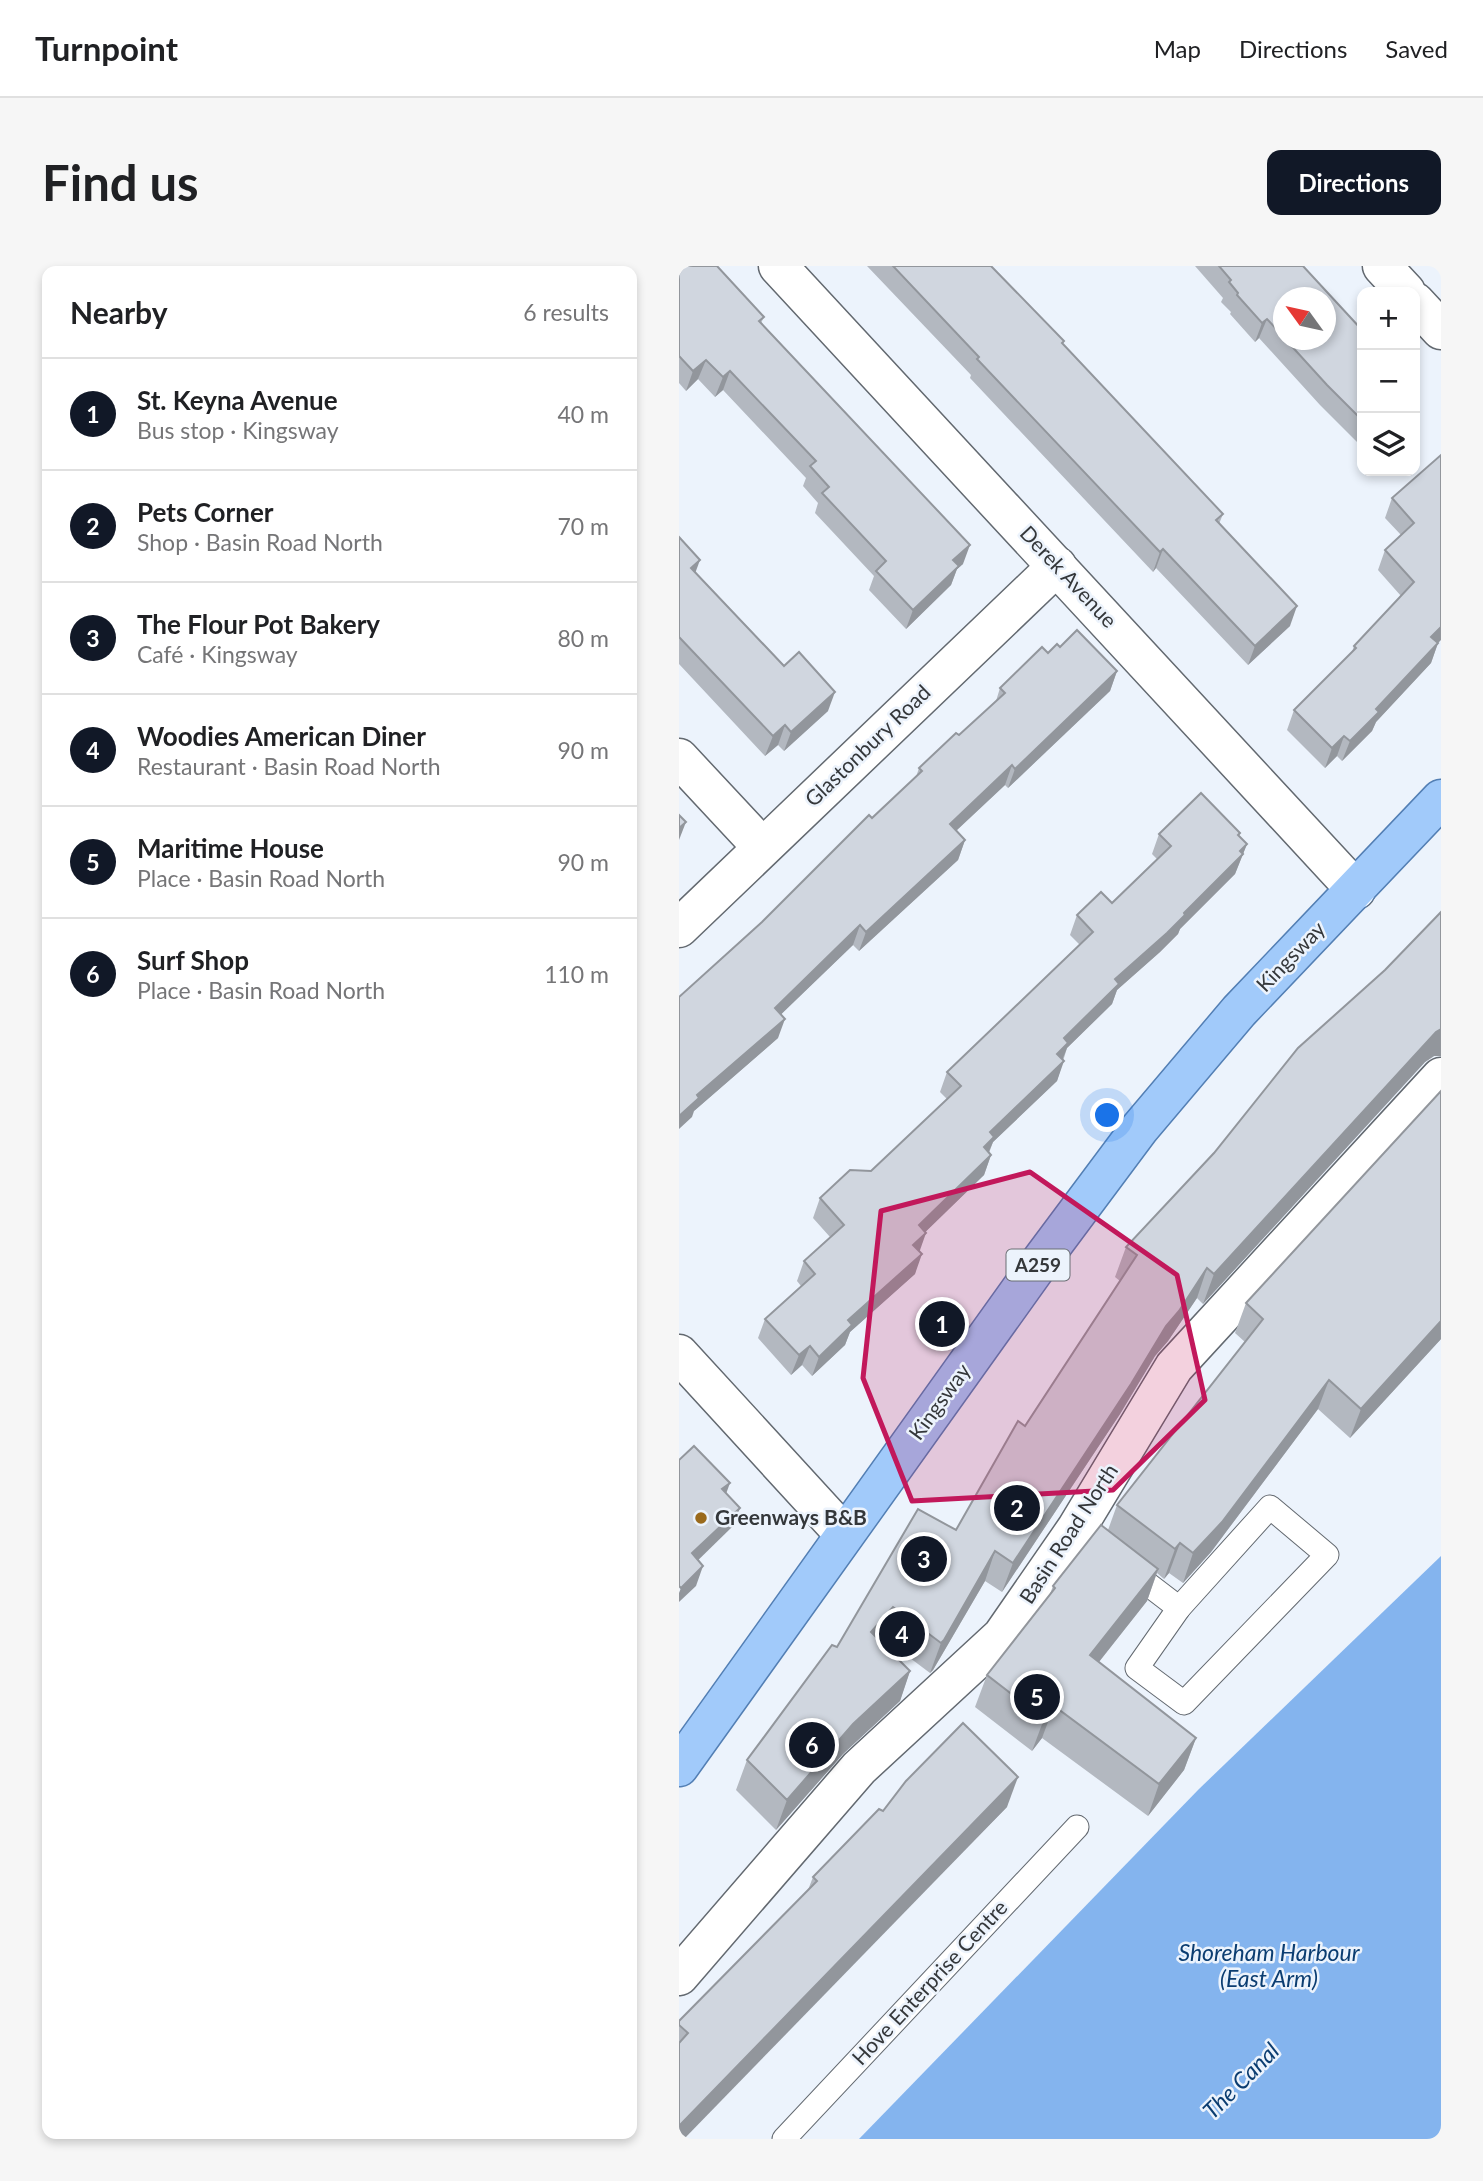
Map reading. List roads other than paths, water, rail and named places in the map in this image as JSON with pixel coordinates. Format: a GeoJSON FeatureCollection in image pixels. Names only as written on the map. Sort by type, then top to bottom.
{"type":"FeatureCollection","features":[{"type":"Feature","properties":{"kind":"main road","name":"Kingsway"},"geometry":{"type":"LineString","coordinates":[[679,1767],[844,1534],[1140,1128],[1239,1011],[1441,799]]}},
{"type":"Feature","properties":{"kind":"street","name":"Derek Avenue"},"geometry":{"type":"LineString","coordinates":[[778,266],[1356,890]]}},
{"type":"Feature","properties":{"kind":"street"},"geometry":{"type":"LineString","coordinates":[[1382,266],[1401,287]]}},
{"type":"Feature","properties":{"kind":"street"},"geometry":{"type":"LineString","coordinates":[[1420,307],[1441,330]]}},
{"type":"Feature","properties":{"kind":"street","name":"Glastonbury Road"},"geometry":{"type":"LineString","coordinates":[[679,928],[1057,566]]}},
{"type":"Feature","properties":{"kind":"street"},"geometry":{"type":"LineString","coordinates":[[679,758],[762,847]]}},
{"type":"Feature","properties":{"kind":"street","name":"Basin Road North"},"geometry":{"type":"LineString","coordinates":[[679,1976],[859,1768],[1002,1636],[1093,1542],[1174,1367],[1441,1077]]}},
{"type":"Feature","properties":{"kind":"street"},"geometry":{"type":"LineString","coordinates":[[679,1354],[844,1534]]}},
{"type":"Feature","properties":{"kind":"lane"},"geometry":{"type":"LineString","coordinates":[[1270,1507],[1327,1555],[1184,1703],[1137,1668],[1179,1608],[1270,1507]]}},
{"type":"Feature","properties":{"kind":"lane"},"geometry":{"type":"LineString","coordinates":[[1093,1542],[1179,1608]]}},
{"type":"Feature","properties":{"kind":"lane","name":"Hove Enterprise Centre"},"geometry":{"type":"LineString","coordinates":[[784,2139],[1077,1827]]}},
{"type":"Feature","properties":{"kind":"water","name":"Shoreham Harbour (East Arm)"},"geometry":{"type":"Polygon","coordinates":[[[1441,1556],[1441,2139],[859,2139],[1199,1789],[1441,1556]]]}},
{"type":"Feature","properties":{"kind":"place","name":"St. Keyna Avenue"},"geometry":{"type":"Point","coordinates":[942,1324]}},
{"type":"Feature","properties":{"kind":"place","name":"Pets Corner"},"geometry":{"type":"Point","coordinates":[1017,1508]}},
{"type":"Feature","properties":{"kind":"place","name":"Greenways B&B"},"geometry":{"type":"Point","coordinates":[701,1518]}},
{"type":"Feature","properties":{"kind":"place","name":"The Flour Pot Bakery"},"geometry":{"type":"Point","coordinates":[924,1559]}},
{"type":"Feature","properties":{"kind":"place","name":"Woodies American Diner"},"geometry":{"type":"Point","coordinates":[902,1634]}},
{"type":"Feature","properties":{"kind":"place","name":"Maritime House"},"geometry":{"type":"Point","coordinates":[1037,1697]}},
{"type":"Feature","properties":{"kind":"place","name":"Surf Shop"},"geometry":{"type":"Point","coordinates":[812,1745]}},
{"type":"Feature","properties":{"kind":"water label","name":"The Canal"},"geometry":{"type":"Point","coordinates":[1241,2081]}}]}
